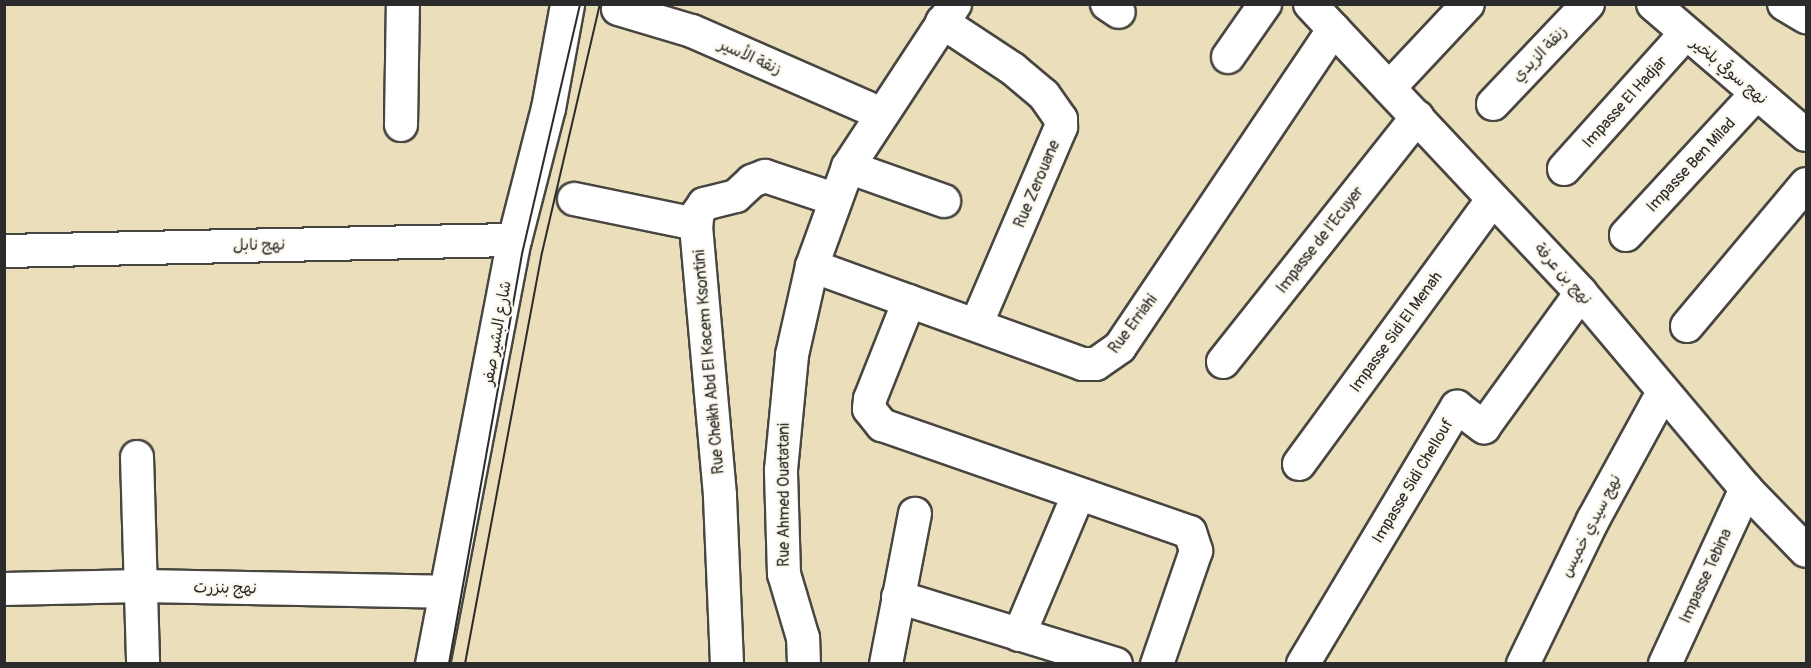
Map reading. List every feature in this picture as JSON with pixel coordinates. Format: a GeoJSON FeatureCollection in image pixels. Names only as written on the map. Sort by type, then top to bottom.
{"type":"FeatureCollection","features":[{"type":"Feature","properties":{"kind":"street"},"geometry":{"type":"LineString","coordinates":[[401,125],[403,4]]}},
{"type":"Feature","properties":{"kind":"street","name":"شارع البشير صفر"},"geometry":{"type":"LineString","coordinates":[[432,663],[514,240],[548,108],[567,4]]}},
{"type":"Feature","properties":{"kind":"street"},"geometry":{"type":"LineString","coordinates":[[1228,57],[1265,4]]}},
{"type":"Feature","properties":{"kind":"street","name":"نهج بن عرفة"},"geometry":{"type":"LineString","coordinates":[[1310,4],[1581,293],[1746,489],[1806,552]]}},
{"type":"Feature","properties":{"kind":"street"},"geometry":{"type":"LineString","coordinates":[[1389,88],[1468,4]]}},
{"type":"Feature","properties":{"kind":"street","name":"زنقة الزيدي"},"geometry":{"type":"LineString","coordinates":[[1493,104],[1588,4]]}},
{"type":"Feature","properties":{"kind":"street"},"geometry":{"type":"LineString","coordinates":[[1784,4],[1806,17]]}},
{"type":"Feature","properties":{"kind":"street","name":"زنقة الأسير"},"geometry":{"type":"LineString","coordinates":[[618,9],[692,31],[880,113]]}},
{"type":"Feature","properties":{"kind":"street","name":"Rue Ahmed Ouatatani"},"geometry":{"type":"LineString","coordinates":[[804,663],[803,638],[784,574],[781,470],[792,355],[812,266],[834,199],[848,167],[880,113],[948,13]]}},
{"type":"Feature","properties":{"kind":"street","name":"Rue Zerouane"},"geometry":{"type":"LineString","coordinates":[[948,13],[1044,95],[1061,119],[1060,131],[976,326]]}},
{"type":"Feature","properties":{"kind":"street","name":"نهج سوقي بلخير"},"geometry":{"type":"LineString","coordinates":[[1675,17],[1756,94],[1806,135]]}},
{"type":"Feature","properties":{"kind":"street","name":"Impasse El Hadjar"},"geometry":{"type":"LineString","coordinates":[[1564,170],[1675,17]]}},
{"type":"Feature","properties":{"kind":"street","name":"Rue Erriahi"},"geometry":{"type":"LineString","coordinates":[[812,266],[1082,364],[1096,364],[1114,354],[1334,29]]}},
{"type":"Feature","properties":{"kind":"street","name":"Impasse Ben Milad"},"geometry":{"type":"LineString","coordinates":[[1626,235],[1756,94]]}},
{"type":"Feature","properties":{"kind":"street","name":"Impasse de l'Ecuyer"},"geometry":{"type":"LineString","coordinates":[[1222,362],[1417,117]]}},
{"type":"Feature","properties":{"kind":"street"},"geometry":{"type":"LineString","coordinates":[[848,167],[944,201]]}},
{"type":"Feature","properties":{"kind":"street"},"geometry":{"type":"LineString","coordinates":[[574,199],[696,224],[704,204],[736,196],[752,181],[765,176],[834,199]]}},
{"type":"Feature","properties":{"kind":"street"},"geometry":{"type":"LineString","coordinates":[[1687,326],[1806,184]]}},
{"type":"Feature","properties":{"kind":"street","name":"Impasse Sidi El Menah"},"geometry":{"type":"LineString","coordinates":[[1299,464],[1493,199]]}},
{"type":"Feature","properties":{"kind":"street","name":"Rue Cheikh Abd El Kacem Ksontini"},"geometry":{"type":"LineString","coordinates":[[696,224],[720,495],[727,663]]}},
{"type":"Feature","properties":{"kind":"street","name":"نهج نابل"},"geometry":{"type":"LineString","coordinates":[[4,251],[514,240]]}},
{"type":"Feature","properties":{"kind":"street","name":"Impasse Sidi Chellouf"},"geometry":{"type":"LineString","coordinates":[[1303,663],[1457,407],[1484,427],[1581,293]]}},
{"type":"Feature","properties":{"kind":"street"},"geometry":{"type":"LineString","coordinates":[[909,302],[870,399],[874,418],[882,425],[962,450],[1077,495],[1185,528],[1195,540],[1196,551],[1158,663]]}},
{"type":"Feature","properties":{"kind":"street","name":"نهج سيدي خميس"},"geometry":{"type":"LineString","coordinates":[[1523,663],[1593,520],[1663,392]]}},
{"type":"Feature","properties":{"kind":"street"},"geometry":{"type":"LineString","coordinates":[[137,457],[143,663]]}},
{"type":"Feature","properties":{"kind":"street","name":"Impasse Tebina"},"geometry":{"type":"LineString","coordinates":[[1665,663],[1746,489]]}},
{"type":"Feature","properties":{"kind":"street"},"geometry":{"type":"LineString","coordinates":[[1019,635],[1077,495]]}},
{"type":"Feature","properties":{"kind":"street"},"geometry":{"type":"LineString","coordinates":[[886,663],[915,514]]}},
{"type":"Feature","properties":{"kind":"street","name":"نهج بنزرت"},"geometry":{"type":"LineString","coordinates":[[4,589],[142,586],[445,592]]}},
{"type":"Feature","properties":{"kind":"street"},"geometry":{"type":"LineString","coordinates":[[898,597],[1116,663]]}},
{"type":"Feature","properties":{"kind":"tram line"},"geometry":{"type":"LineString","coordinates":[[449,664],[522,254],[580,4]]}},
{"type":"Feature","properties":{"kind":"tram line"},"geometry":{"type":"LineString","coordinates":[[465,664],[542,253],[600,4]]}}]}
